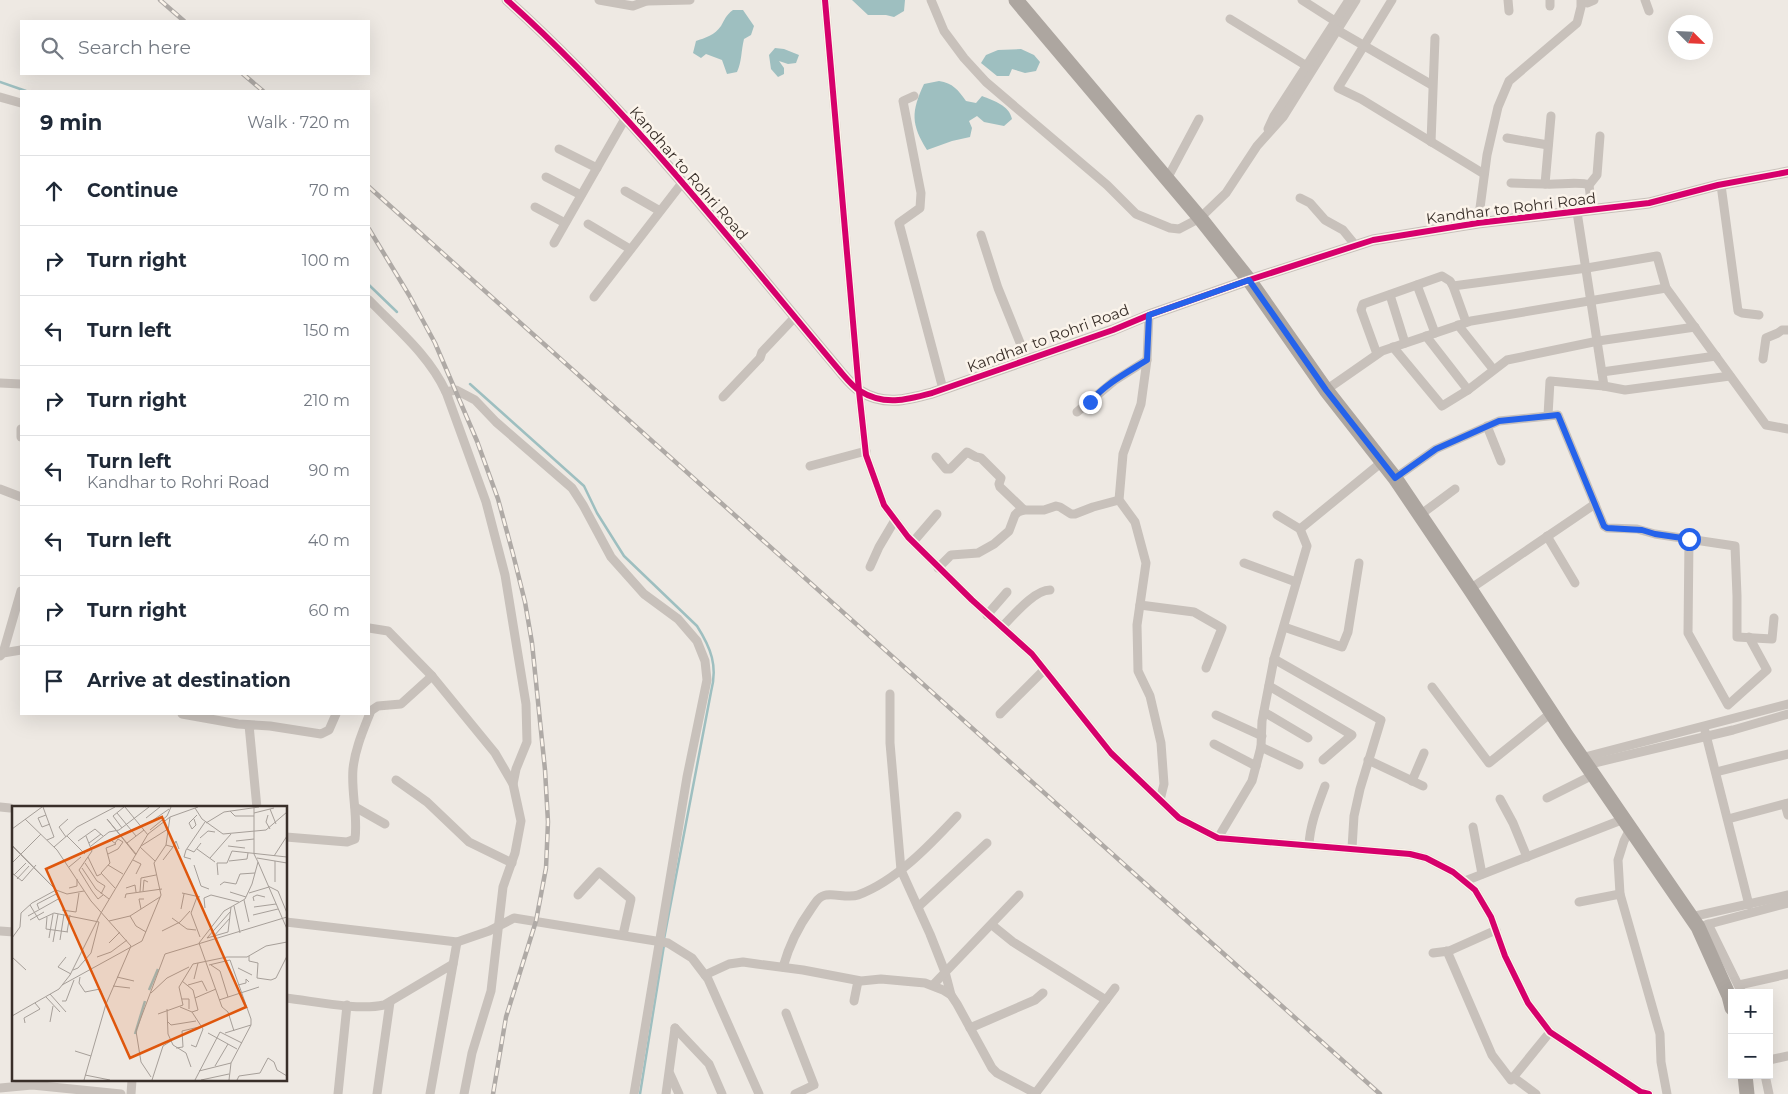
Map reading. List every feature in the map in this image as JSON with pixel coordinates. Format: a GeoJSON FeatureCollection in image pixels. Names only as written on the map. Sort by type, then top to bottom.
{"type":"FeatureCollection","features":[{"type":"Feature","properties":{"kind":"main road"},"geometry":{"type":"LineString","coordinates":[[1016,0],[1200,218],[1249,280],[1326,390],[1395,478],[1587,766],[1699,923],[1728,994]]}},
{"type":"Feature","properties":{"kind":"main road"},"geometry":{"type":"LineString","coordinates":[[1745,1079],[1747,1094]]}},
{"type":"Feature","properties":{"kind":"street","name":"Kandhar to Rohri Road"},"geometry":{"type":"LineString","coordinates":[[509,0],[626,117],[840,371],[859,391],[879,400],[903,401],[943,389],[1249,280],[1374,240],[1478,223],[1649,203],[1721,185],[1788,172]]}},
{"type":"Feature","properties":{"kind":"street"},"geometry":{"type":"LineString","coordinates":[[599,0],[633,6],[648,1],[690,0]]}},
{"type":"Feature","properties":{"kind":"street"},"geometry":{"type":"LineString","coordinates":[[825,0],[859,391],[866,451],[884,505],[895,520],[938,568],[1032,654],[1111,753],[1179,818],[1218,838],[1410,854],[1426,858],[1453,872],[1475,890],[1491,916],[1505,956],[1528,1004],[1550,1032],[1641,1092],[1649,1094]]}},
{"type":"Feature","properties":{"kind":"street"},"geometry":{"type":"LineString","coordinates":[[931,0],[944,31],[964,58],[986,82],[1107,185],[1136,214],[1170,228],[1179,229],[1200,218],[1226,193],[1265,136],[1283,117],[1309,68],[1356,0]]}},
{"type":"Feature","properties":{"kind":"street"},"geometry":{"type":"LineString","coordinates":[[1302,0],[1364,46],[1432,85]]}},
{"type":"Feature","properties":{"kind":"street"},"geometry":{"type":"LineString","coordinates":[[1338,25],[1349,0]]}},
{"type":"Feature","properties":{"kind":"street"},"geometry":{"type":"LineString","coordinates":[[1392,0],[1338,88],[1361,99],[1484,174]]}},
{"type":"Feature","properties":{"kind":"street"},"geometry":{"type":"LineString","coordinates":[[1508,0],[1509,11]]}},
{"type":"Feature","properties":{"kind":"street"},"geometry":{"type":"LineString","coordinates":[[1478,223],[1487,155],[1498,107],[1509,81],[1578,23],[1582,7],[1581,0]]}},
{"type":"Feature","properties":{"kind":"street"},"geometry":{"type":"LineString","coordinates":[[1586,0],[1587,2],[1594,0]]}},
{"type":"Feature","properties":{"kind":"street"},"geometry":{"type":"LineString","coordinates":[[1645,0],[1649,11]]}},
{"type":"Feature","properties":{"kind":"street"},"geometry":{"type":"LineString","coordinates":[[1230,19],[1309,68]]}},
{"type":"Feature","properties":{"kind":"street"},"geometry":{"type":"LineString","coordinates":[[1431,142],[1434,38]]}},
{"type":"Feature","properties":{"kind":"street"},"geometry":{"type":"LineString","coordinates":[[914,96],[903,102],[920,193],[920,208],[899,223],[943,389]]}},
{"type":"Feature","properties":{"kind":"street"},"geometry":{"type":"LineString","coordinates":[[0,97],[20,103]]}},
{"type":"Feature","properties":{"kind":"street"},"geometry":{"type":"LineString","coordinates":[[1545,184],[1551,116]]}},
{"type":"Feature","properties":{"kind":"street"},"geometry":{"type":"LineString","coordinates":[[554,243],[626,117]]}},
{"type":"Feature","properties":{"kind":"street"},"geometry":{"type":"LineString","coordinates":[[1167,178],[1199,119]]}},
{"type":"Feature","properties":{"kind":"street"},"geometry":{"type":"LineString","coordinates":[[1592,210],[1589,185],[1597,174],[1600,136]]}},
{"type":"Feature","properties":{"kind":"street"},"geometry":{"type":"LineString","coordinates":[[1507,138],[1548,145]]}},
{"type":"Feature","properties":{"kind":"street"},"geometry":{"type":"LineString","coordinates":[[558,150],[597,168]]}},
{"type":"Feature","properties":{"kind":"street"},"geometry":{"type":"LineString","coordinates":[[546,177],[582,195]]}},
{"type":"Feature","properties":{"kind":"street"},"geometry":{"type":"LineString","coordinates":[[1510,183],[1570,184],[1582,182],[1589,185]]}},
{"type":"Feature","properties":{"kind":"street"},"geometry":{"type":"LineString","coordinates":[[594,297],[682,183]]}},
{"type":"Feature","properties":{"kind":"street"},"geometry":{"type":"LineString","coordinates":[[1721,185],[1738,311],[1759,315]]}},
{"type":"Feature","properties":{"kind":"street"},"geometry":{"type":"LineString","coordinates":[[625,192],[660,211]]}},
{"type":"Feature","properties":{"kind":"street"},"geometry":{"type":"LineString","coordinates":[[1300,198],[1310,203],[1325,220],[1343,230],[1356,246]]}},
{"type":"Feature","properties":{"kind":"street"},"geometry":{"type":"LineString","coordinates":[[535,207],[565,223]]}},
{"type":"Feature","properties":{"kind":"street"},"geometry":{"type":"LineString","coordinates":[[1577,212],[1604,386]]}},
{"type":"Feature","properties":{"kind":"street"},"geometry":{"type":"LineString","coordinates":[[588,224],[630,249]]}},
{"type":"Feature","properties":{"kind":"street"},"geometry":{"type":"LineString","coordinates":[[981,235],[998,288],[1027,360]]}},
{"type":"Feature","properties":{"kind":"street"},"geometry":{"type":"LineString","coordinates":[[1453,286],[1587,268],[1657,256],[1666,288],[1766,425],[1788,429]]}},
{"type":"Feature","properties":{"kind":"street"},"geometry":{"type":"LineString","coordinates":[[1377,354],[1361,310],[1363,304],[1442,276],[1450,281],[1453,286],[1462,324],[1494,369]]}},
{"type":"Feature","properties":{"kind":"street"},"geometry":{"type":"LineString","coordinates":[[1417,285],[1435,333]]}},
{"type":"Feature","properties":{"kind":"street"},"geometry":{"type":"LineString","coordinates":[[1326,390],[1377,354],[1462,324],[1666,288]]}},
{"type":"Feature","properties":{"kind":"street"},"geometry":{"type":"LineString","coordinates":[[1390,295],[1405,343]]}},
{"type":"Feature","properties":{"kind":"street"},"geometry":{"type":"LineString","coordinates":[[370,301],[425,358],[438,375],[486,502],[505,575],[526,704],[527,742],[516,770],[513,784]]}},
{"type":"Feature","properties":{"kind":"street"},"geometry":{"type":"LineString","coordinates":[[1149,315],[1147,360],[1141,404],[1123,454],[1119,500],[1135,522],[1146,563],[1137,625],[1138,670],[1150,696],[1160,743],[1164,784],[1160,800]]}},
{"type":"Feature","properties":{"kind":"street"},"geometry":{"type":"LineString","coordinates":[[723,397],[795,317]]}},
{"type":"Feature","properties":{"kind":"street"},"geometry":{"type":"LineString","coordinates":[[1393,347],[1442,406],[1468,390],[1507,360],[1598,341],[1695,327]]}},
{"type":"Feature","properties":{"kind":"street"},"geometry":{"type":"LineString","coordinates":[[1763,360],[1766,338],[1782,330],[1788,330]]}},
{"type":"Feature","properties":{"kind":"street"},"geometry":{"type":"LineString","coordinates":[[1426,336],[1468,390]]}},
{"type":"Feature","properties":{"kind":"street"},"geometry":{"type":"LineString","coordinates":[[1602,372],[1716,356]]}},
{"type":"Feature","properties":{"kind":"street"},"geometry":{"type":"LineString","coordinates":[[1077,412],[1114,382],[1147,360]]}},
{"type":"Feature","properties":{"kind":"street"},"geometry":{"type":"LineString","coordinates":[[1548,415],[1550,381],[1625,390],[1730,376]]}},
{"type":"Feature","properties":{"kind":"street"},"geometry":{"type":"LineString","coordinates":[[0,383],[20,384]]}},
{"type":"Feature","properties":{"kind":"street"},"geometry":{"type":"LineString","coordinates":[[446,392],[456,390],[475,400],[496,422],[572,488],[612,558],[644,594],[678,619],[697,641],[705,661],[707,680],[687,777],[663,942],[634,1094]]}},
{"type":"Feature","properties":{"kind":"street"},"geometry":{"type":"LineString","coordinates":[[1395,478],[1436,449],[1499,421],[1558,415],[1604,526],[1607,528],[1642,530],[1655,534],[1734,546],[1737,637],[1772,638],[1774,618]]}},
{"type":"Feature","properties":{"kind":"street"},"geometry":{"type":"LineString","coordinates":[[1487,426],[1501,461]]}},
{"type":"Feature","properties":{"kind":"street"},"geometry":{"type":"LineString","coordinates":[[810,466],[866,451]]}},
{"type":"Feature","properties":{"kind":"street"},"geometry":{"type":"LineString","coordinates":[[936,457],[946,469],[950,469],[967,452],[981,458],[1001,478],[1000,488],[1024,510]]}},
{"type":"Feature","properties":{"kind":"street"},"geometry":{"type":"LineString","coordinates":[[1300,529],[1382,462]]}},
{"type":"Feature","properties":{"kind":"street"},"geometry":{"type":"LineString","coordinates":[[0,489],[20,496]]}},
{"type":"Feature","properties":{"kind":"street"},"geometry":{"type":"LineString","coordinates":[[1420,514],[1455,489]]}},
{"type":"Feature","properties":{"kind":"street"},"geometry":{"type":"LineString","coordinates":[[938,568],[951,555],[978,553],[994,544],[1009,531],[1018,512],[1024,510],[1044,510],[1056,506],[1071,514],[1075,514],[1092,507],[1119,500]]}},
{"type":"Feature","properties":{"kind":"street"},"geometry":{"type":"LineString","coordinates":[[1470,589],[1595,504]]}},
{"type":"Feature","properties":{"kind":"street"},"geometry":{"type":"LineString","coordinates":[[913,542],[937,514]]}},
{"type":"Feature","properties":{"kind":"street"},"geometry":{"type":"LineString","coordinates":[[1218,838],[1252,781],[1261,747],[1264,712],[1274,659],[1307,546],[1300,529],[1277,515]]}},
{"type":"Feature","properties":{"kind":"street"},"geometry":{"type":"LineString","coordinates":[[870,567],[895,520]]}},
{"type":"Feature","properties":{"kind":"street"},"geometry":{"type":"LineString","coordinates":[[1547,536],[1575,583]]}},
{"type":"Feature","properties":{"kind":"street"},"geometry":{"type":"LineString","coordinates":[[1689,539],[1688,633],[1728,705],[1766,670],[1749,637]]}},
{"type":"Feature","properties":{"kind":"street"},"geometry":{"type":"LineString","coordinates":[[1244,563],[1296,582]]}},
{"type":"Feature","properties":{"kind":"street"},"geometry":{"type":"LineString","coordinates":[[1284,627],[1342,647],[1348,632],[1359,563]]}},
{"type":"Feature","properties":{"kind":"street"},"geometry":{"type":"LineString","coordinates":[[1002,627],[1030,600],[1045,590],[1050,590]]}},
{"type":"Feature","properties":{"kind":"street"},"geometry":{"type":"LineString","coordinates":[[988,614],[1007,592]]}},
{"type":"Feature","properties":{"kind":"street"},"geometry":{"type":"LineString","coordinates":[[20,594],[1,654],[20,650]]}},
{"type":"Feature","properties":{"kind":"street"},"geometry":{"type":"LineString","coordinates":[[1140,605],[1194,612],[1222,628],[1206,668]]}},
{"type":"Feature","properties":{"kind":"street"},"geometry":{"type":"LineString","coordinates":[[370,628],[388,631],[432,676],[495,753],[513,784],[521,821],[515,853],[503,887],[491,991],[472,1053],[464,1094]]}},
{"type":"Feature","properties":{"kind":"street"},"geometry":{"type":"LineString","coordinates":[[1274,659],[1381,720],[1368,760],[1354,816],[1352,848]]}},
{"type":"Feature","properties":{"kind":"street"},"geometry":{"type":"LineString","coordinates":[[1000,714],[1044,670]]}},
{"type":"Feature","properties":{"kind":"street"},"geometry":{"type":"LineString","coordinates":[[370,711],[378,706],[401,704],[432,676]]}},
{"type":"Feature","properties":{"kind":"street"},"geometry":{"type":"LineString","coordinates":[[1269,686],[1352,735],[1323,760]]}},
{"type":"Feature","properties":{"kind":"street"},"geometry":{"type":"LineString","coordinates":[[1432,688],[1489,763],[1551,712]]}},
{"type":"Feature","properties":{"kind":"street"},"geometry":{"type":"LineString","coordinates":[[890,694],[890,743],[901,870],[945,972],[951,995],[992,1068],[997,1073],[1035,1094],[1115,988]]}},
{"type":"Feature","properties":{"kind":"street"},"geometry":{"type":"LineString","coordinates":[[1547,798],[1587,766],[1704,726],[1788,704]]}},
{"type":"Feature","properties":{"kind":"street"},"geometry":{"type":"LineString","coordinates":[[1264,712],[1308,738]]}},
{"type":"Feature","properties":{"kind":"street"},"geometry":{"type":"LineString","coordinates":[[1587,766],[1788,714]]}},
{"type":"Feature","properties":{"kind":"street"},"geometry":{"type":"LineString","coordinates":[[188,715],[321,734],[329,730],[336,715]]}},
{"type":"Feature","properties":{"kind":"street"},"geometry":{"type":"LineString","coordinates":[[288,837],[347,842],[355,839],[354,761],[368,715]]}},
{"type":"Feature","properties":{"kind":"street"},"geometry":{"type":"LineString","coordinates":[[1216,715],[1262,736]]}},
{"type":"Feature","properties":{"kind":"street"},"geometry":{"type":"LineString","coordinates":[[250,725],[257,806]]}},
{"type":"Feature","properties":{"kind":"street"},"geometry":{"type":"LineString","coordinates":[[1704,726],[1749,905]]}},
{"type":"Feature","properties":{"kind":"street"},"geometry":{"type":"LineString","coordinates":[[1214,744],[1256,766]]}},
{"type":"Feature","properties":{"kind":"street"},"geometry":{"type":"LineString","coordinates":[[1261,747],[1299,765]]}},
{"type":"Feature","properties":{"kind":"street"},"geometry":{"type":"LineString","coordinates":[[1412,781],[1424,753]]}},
{"type":"Feature","properties":{"kind":"street"},"geometry":{"type":"LineString","coordinates":[[1716,772],[1788,754]]}},
{"type":"Feature","properties":{"kind":"street"},"geometry":{"type":"LineString","coordinates":[[1368,760],[1423,786]]}},
{"type":"Feature","properties":{"kind":"street"},"geometry":{"type":"LineString","coordinates":[[396,780],[427,802],[469,842],[512,863]]}},
{"type":"Feature","properties":{"kind":"street"},"geometry":{"type":"LineString","coordinates":[[1309,845],[1315,814],[1325,786]]}},
{"type":"Feature","properties":{"kind":"street"},"geometry":{"type":"LineString","coordinates":[[1500,800],[1513,823],[1527,857]]}},
{"type":"Feature","properties":{"kind":"street"},"geometry":{"type":"LineString","coordinates":[[1728,819],[1787,804],[1788,815]]}},
{"type":"Feature","properties":{"kind":"street"},"geometry":{"type":"LineString","coordinates":[[0,807],[10,808]]}},
{"type":"Feature","properties":{"kind":"street"},"geometry":{"type":"LineString","coordinates":[[355,807],[385,824]]}},
{"type":"Feature","properties":{"kind":"street"},"geometry":{"type":"LineString","coordinates":[[783,967],[790,945],[803,919],[821,896],[826,894],[852,898],[864,893],[901,870],[935,839],[956,816]]}},
{"type":"Feature","properties":{"kind":"street"},"geometry":{"type":"LineString","coordinates":[[1465,881],[1527,857],[1627,824],[1618,860],[1620,894],[1660,1034],[1661,1062],[1667,1094]]}},
{"type":"Feature","properties":{"kind":"street"},"geometry":{"type":"LineString","coordinates":[[1473,827],[1482,874]]}},
{"type":"Feature","properties":{"kind":"street"},"geometry":{"type":"LineString","coordinates":[[918,907],[987,843]]}},
{"type":"Feature","properties":{"kind":"street"},"geometry":{"type":"LineString","coordinates":[[578,895],[599,872],[631,899],[623,935]]}},
{"type":"Feature","properties":{"kind":"street"},"geometry":{"type":"LineString","coordinates":[[1579,902],[1620,894]]}},
{"type":"Feature","properties":{"kind":"street"},"geometry":{"type":"LineString","coordinates":[[933,985],[1019,895]]}},
{"type":"Feature","properties":{"kind":"street"},"geometry":{"type":"LineString","coordinates":[[1699,923],[1749,905],[1788,895]]}},
{"type":"Feature","properties":{"kind":"street"},"geometry":{"type":"LineString","coordinates":[[1699,923],[1788,903]]}},
{"type":"Feature","properties":{"kind":"street"},"geometry":{"type":"LineString","coordinates":[[288,922],[456,942],[514,918],[663,942],[692,958],[705,975],[759,1094]]}},
{"type":"Feature","properties":{"kind":"street"},"geometry":{"type":"LineString","coordinates":[[1699,923],[1740,989],[1788,975]]}},
{"type":"Feature","properties":{"kind":"street"},"geometry":{"type":"LineString","coordinates":[[992,924],[1013,942],[1106,1000]]}},
{"type":"Feature","properties":{"kind":"street"},"geometry":{"type":"LineString","coordinates":[[1433,953],[1447,951],[1496,930]]}},
{"type":"Feature","properties":{"kind":"street"},"geometry":{"type":"LineString","coordinates":[[430,1094],[456,942]]}},
{"type":"Feature","properties":{"kind":"street"},"geometry":{"type":"LineString","coordinates":[[1447,951],[1492,1055],[1511,1080],[1550,1032]]}},
{"type":"Feature","properties":{"kind":"street"},"geometry":{"type":"LineString","coordinates":[[705,975],[725,965],[743,962],[783,967],[858,981],[881,979],[933,985],[951,995]]}},
{"type":"Feature","properties":{"kind":"street"},"geometry":{"type":"LineString","coordinates":[[288,998],[370,1008],[390,1002],[453,964]]}},
{"type":"Feature","properties":{"kind":"street"},"geometry":{"type":"LineString","coordinates":[[854,1001],[858,981]]}},
{"type":"Feature","properties":{"kind":"street"},"geometry":{"type":"LineString","coordinates":[[970,1028],[1035,1000],[1043,993]]}},
{"type":"Feature","properties":{"kind":"street"},"geometry":{"type":"LineString","coordinates":[[377,1094],[390,1002]]}},
{"type":"Feature","properties":{"kind":"street"},"geometry":{"type":"LineString","coordinates":[[338,1094],[347,1005]]}},
{"type":"Feature","properties":{"kind":"street"},"geometry":{"type":"LineString","coordinates":[[786,1013],[814,1086],[795,1094]]}},
{"type":"Feature","properties":{"kind":"street"},"geometry":{"type":"LineString","coordinates":[[666,1094],[675,1028],[710,1064],[722,1094]]}},
{"type":"Feature","properties":{"kind":"street"},"geometry":{"type":"LineString","coordinates":[[1773,1059],[1788,1056]]}},
{"type":"Feature","properties":{"kind":"street"},"geometry":{"type":"LineString","coordinates":[[669,1072],[679,1094]]}},
{"type":"Feature","properties":{"kind":"street"},"geometry":{"type":"LineString","coordinates":[[1513,1076],[1536,1094]]}},
{"type":"Feature","properties":{"kind":"street"},"geometry":{"type":"LineString","coordinates":[[1766,1079],[1769,1094]]}},
{"type":"Feature","properties":{"kind":"street"},"geometry":{"type":"LineString","coordinates":[[0,1088],[32,1085],[121,1094]]}},
{"type":"Feature","properties":{"kind":"water"},"geometry":{"type":"Polygon","coordinates":[[[852,0],[905,0],[904,11],[894,17],[868,15],[852,0]]]}},
{"type":"Feature","properties":{"kind":"water"},"geometry":{"type":"Polygon","coordinates":[[[733,10],[743,10],[754,26],[751,35],[744,39],[737,72],[727,74],[722,60],[706,54],[701,58],[693,53],[696,41],[716,32],[727,15],[733,10]]]}},
{"type":"Feature","properties":{"kind":"water"},"geometry":{"type":"Polygon","coordinates":[[[775,48],[784,49],[799,55],[796,63],[788,64],[779,61],[784,68],[784,74],[778,77],[771,69],[769,55],[775,48]]]}},
{"type":"Feature","properties":{"kind":"water"},"geometry":{"type":"Polygon","coordinates":[[[1021,49],[1034,55],[1040,62],[1036,71],[1025,73],[1012,69],[1009,76],[997,76],[981,63],[986,55],[998,50],[1021,49]]]}},
{"type":"Feature","properties":{"kind":"water"},"geometry":{"type":"Polygon","coordinates":[[[939,81],[948,83],[955,88],[966,101],[976,103],[982,96],[996,102],[1008,110],[1012,119],[1004,126],[984,122],[977,116],[969,121],[972,128],[970,137],[927,150],[918,133],[915,110],[924,84],[939,81]]]}},
{"type":"Feature","properties":{"kind":"waterway"},"geometry":{"type":"LineString","coordinates":[[0,82],[23,90]]}},
{"type":"Feature","properties":{"kind":"waterway"},"geometry":{"type":"LineString","coordinates":[[370,286],[397,312]]}},
{"type":"Feature","properties":{"kind":"waterway"},"geometry":{"type":"LineString","coordinates":[[470,384],[584,486],[597,513],[624,556],[697,626],[712,658],[713,683],[664,939]]}},
{"type":"Feature","properties":{"kind":"waterway"},"geometry":{"type":"LineString","coordinates":[[640,1094],[664,945]]}},
{"type":"Feature","properties":{"kind":"railway"},"geometry":{"type":"LineString","coordinates":[[160,0],[183,20]]}},
{"type":"Feature","properties":{"kind":"railway"},"geometry":{"type":"LineString","coordinates":[[244,75],[262,90]]}},
{"type":"Feature","properties":{"kind":"railway"},"geometry":{"type":"LineString","coordinates":[[370,188],[1380,1094]]}},
{"type":"Feature","properties":{"kind":"railway"},"geometry":{"type":"LineString","coordinates":[[370,231],[409,295],[435,343],[477,441],[498,499],[513,554],[525,602],[532,643],[545,770],[548,822],[546,868],[536,921],[506,1017],[493,1094]]}},
{"type":"Feature","properties":{"kind":"cycle path"},"geometry":{"type":"LineString","coordinates":[[507,0],[553,43],[639,133],[849,382],[857,389],[878,399],[895,400],[932,393],[1249,280],[1373,240],[1478,223],[1649,203],[1718,185],[1788,172]]}},
{"type":"Feature","properties":{"kind":"cycle path"},"geometry":{"type":"LineString","coordinates":[[825,0],[866,455],[884,505],[908,537],[972,600],[1032,654],[1111,753],[1179,818],[1218,838],[1410,854],[1426,858],[1453,872],[1475,890],[1491,917],[1505,956],[1528,1003],[1550,1032],[1641,1092],[1649,1094]]}},
{"type":"Feature","properties":{"kind":"route"},"geometry":{"type":"LineString","coordinates":[[1090,402],[1114,382],[1147,360],[1149,315],[1249,280],[1326,390],[1395,478],[1436,449],[1499,421],[1558,415],[1604,526],[1607,528],[1636,529],[1689,539]]}}]}
